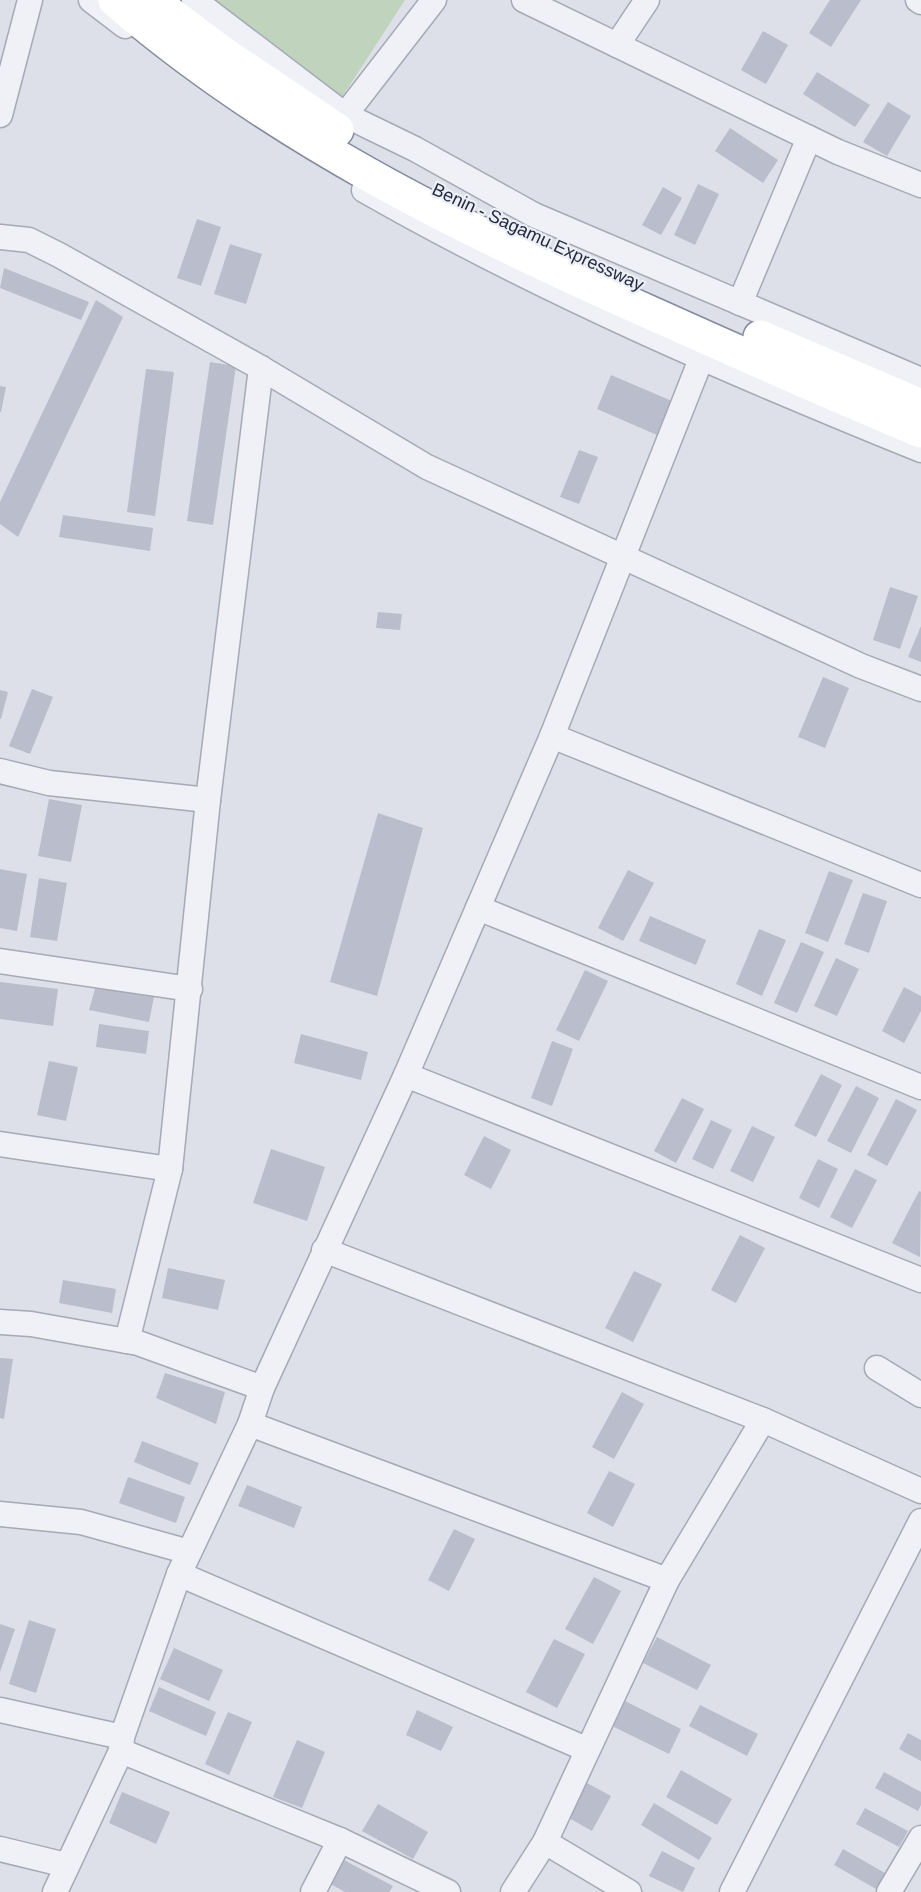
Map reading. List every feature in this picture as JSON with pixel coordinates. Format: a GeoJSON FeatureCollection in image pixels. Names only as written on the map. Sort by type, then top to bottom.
{"type":"FeatureCollection","features":[{"type":"Feature","properties":{"kind":"highway"},"geometry":{"type":"LineString","coordinates":[[115,0],[226,85],[316,143],[411,198],[552,258],[705,349],[921,431]]}},
{"type":"Feature","properties":{"kind":"highway","name":"Benin - Sagamu Expressway"},"geometry":{"type":"LineString","coordinates":[[152,0],[224,54],[359,145],[552,258],[921,406]]}},
{"type":"Feature","properties":{"kind":"street"},"geometry":{"type":"LineString","coordinates":[[0,116],[30,0]]}},
{"type":"Feature","properties":{"kind":"street"},"geometry":{"type":"LineString","coordinates":[[91,0],[229,106],[343,178],[472,249],[705,349],[921,450]]}},
{"type":"Feature","properties":{"kind":"street"},"geometry":{"type":"LineString","coordinates":[[194,0],[345,115],[415,149],[534,215],[921,380]]}},
{"type":"Feature","properties":{"kind":"street"},"geometry":{"type":"LineString","coordinates":[[345,115],[434,0]]}},
{"type":"Feature","properties":{"kind":"street"},"geometry":{"type":"LineString","coordinates":[[524,0],[808,138],[921,184]]}},
{"type":"Feature","properties":{"kind":"street"},"geometry":{"type":"LineString","coordinates":[[616,45],[647,0]]}},
{"type":"Feature","properties":{"kind":"street"},"geometry":{"type":"LineString","coordinates":[[741,303],[808,138]]}},
{"type":"Feature","properties":{"kind":"street"},"geometry":{"type":"LineString","coordinates":[[0,237],[29,240],[261,368],[427,467],[621,558],[861,666],[921,689]]}},
{"type":"Feature","properties":{"kind":"street"},"geometry":{"type":"LineString","coordinates":[[55,1892],[122,1744],[179,1574],[250,1424],[262,1388],[406,1075],[552,736],[705,349]]}},
{"type":"Feature","properties":{"kind":"street"},"geometry":{"type":"LineString","coordinates":[[127,1341],[170,1169],[208,800],[261,368]]}},
{"type":"Feature","properties":{"kind":"street"},"geometry":{"type":"LineString","coordinates":[[552,736],[921,885]]}},
{"type":"Feature","properties":{"kind":"street"},"geometry":{"type":"LineString","coordinates":[[0,771],[49,783],[208,800]]}},
{"type":"Feature","properties":{"kind":"street"},"geometry":{"type":"LineString","coordinates":[[478,908],[921,1088]]}},
{"type":"Feature","properties":{"kind":"street"},"geometry":{"type":"LineString","coordinates":[[0,961],[190,989]]}},
{"type":"Feature","properties":{"kind":"street"},"geometry":{"type":"LineString","coordinates":[[406,1075],[921,1280]]}},
{"type":"Feature","properties":{"kind":"street"},"geometry":{"type":"LineString","coordinates":[[0,1144],[170,1169]]}},
{"type":"Feature","properties":{"kind":"street"},"geometry":{"type":"LineString","coordinates":[[324,1250],[763,1420],[921,1491]]}},
{"type":"Feature","properties":{"kind":"street"},"geometry":{"type":"LineString","coordinates":[[0,1322],[31,1324],[127,1341],[262,1388]]}},
{"type":"Feature","properties":{"kind":"street"},"geometry":{"type":"LineString","coordinates":[[878,1368],[921,1395]]}},
{"type":"Feature","properties":{"kind":"street"},"geometry":{"type":"LineString","coordinates":[[513,1892],[545,1842],[586,1749],[667,1580],[763,1420]]}},
{"type":"Feature","properties":{"kind":"street"},"geometry":{"type":"LineString","coordinates":[[250,1424],[667,1580]]}},
{"type":"Feature","properties":{"kind":"street"},"geometry":{"type":"LineString","coordinates":[[0,1514],[81,1522],[189,1552]]}},
{"type":"Feature","properties":{"kind":"street"},"geometry":{"type":"LineString","coordinates":[[732,1892],[921,1521]]}},
{"type":"Feature","properties":{"kind":"street"},"geometry":{"type":"LineString","coordinates":[[179,1574],[586,1749]]}},
{"type":"Feature","properties":{"kind":"street"},"geometry":{"type":"LineString","coordinates":[[0,1710],[122,1744],[340,1840],[448,1892]]}},
{"type":"Feature","properties":{"kind":"street"},"geometry":{"type":"LineString","coordinates":[[889,1892],[921,1838]]}},
{"type":"Feature","properties":{"kind":"street"},"geometry":{"type":"LineString","coordinates":[[313,1892],[340,1840]]}},
{"type":"Feature","properties":{"kind":"street"},"geometry":{"type":"LineString","coordinates":[[545,1842],[629,1892]]}},
{"type":"Feature","properties":{"kind":"street"},"geometry":{"type":"LineString","coordinates":[[0,1849],[66,1865]]}},
{"type":"Feature","properties":{"kind":"green space"},"geometry":{"type":"Polygon","coordinates":[[[174,0],[405,0],[333,111],[174,0]]]}},
{"type":"Feature","properties":{"kind":"building"},"geometry":{"type":"Polygon","coordinates":[[[830,0],[861,0],[831,47],[809,33],[830,0]]]}},
{"type":"Feature","properties":{"kind":"building"},"geometry":{"type":"Polygon","coordinates":[[[763,31],[788,45],[766,84],[741,70],[763,31]]]}},
{"type":"Feature","properties":{"kind":"building"},"geometry":{"type":"Polygon","coordinates":[[[817,72],[870,105],[855,127],[803,94],[817,72]]]}},
{"type":"Feature","properties":{"kind":"building"},"geometry":{"type":"Polygon","coordinates":[[[888,102],[911,116],[887,156],[863,142],[888,102]]]}},
{"type":"Feature","properties":{"kind":"building"},"geometry":{"type":"Polygon","coordinates":[[[730,128],[778,160],[763,183],[715,151],[730,128]]]}},
{"type":"Feature","properties":{"kind":"building"},"geometry":{"type":"Polygon","coordinates":[[[698,184],[719,194],[695,245],[674,235],[698,184]]]}},
{"type":"Feature","properties":{"kind":"building"},"geometry":{"type":"Polygon","coordinates":[[[663,187],[682,198],[661,235],[642,225],[663,187]]]}},
{"type":"Feature","properties":{"kind":"building"},"geometry":{"type":"Polygon","coordinates":[[[197,219],[221,227],[201,286],[177,278],[197,219]]]}},
{"type":"Feature","properties":{"kind":"building"},"geometry":{"type":"Polygon","coordinates":[[[230,244],[262,254],[246,304],[214,294],[230,244]]]}},
{"type":"Feature","properties":{"kind":"building"},"geometry":{"type":"Polygon","coordinates":[[[4,268],[89,302],[81,320],[0,288],[4,268]]]}},
{"type":"Feature","properties":{"kind":"building"},"geometry":{"type":"Polygon","coordinates":[[[96,300],[123,317],[18,537],[0,524],[0,502],[96,300]]]}},
{"type":"Feature","properties":{"kind":"building"},"geometry":{"type":"Polygon","coordinates":[[[210,362],[236,366],[213,525],[187,521],[210,362]]]}},
{"type":"Feature","properties":{"kind":"building"},"geometry":{"type":"Polygon","coordinates":[[[146,369],[174,372],[155,516],[127,512],[146,369]]]}},
{"type":"Feature","properties":{"kind":"building"},"geometry":{"type":"Polygon","coordinates":[[[611,375],[672,401],[657,435],[597,409],[611,375]]]}},
{"type":"Feature","properties":{"kind":"building"},"geometry":{"type":"Polygon","coordinates":[[[0,386],[6,387],[1,412],[0,412],[0,386]]]}},
{"type":"Feature","properties":{"kind":"building"},"geometry":{"type":"Polygon","coordinates":[[[579,450],[598,457],[579,504],[560,497],[579,450]]]}},
{"type":"Feature","properties":{"kind":"building"},"geometry":{"type":"Polygon","coordinates":[[[63,515],[153,528],[150,551],[59,537],[63,515]]]}},
{"type":"Feature","properties":{"kind":"building"},"geometry":{"type":"Polygon","coordinates":[[[890,587],[918,596],[900,649],[873,640],[890,587]]]}},
{"type":"Feature","properties":{"kind":"building"},"geometry":{"type":"Polygon","coordinates":[[[378,612],[402,614],[400,630],[376,628],[378,612]]]}},
{"type":"Feature","properties":{"kind":"building"},"geometry":{"type":"Polygon","coordinates":[[[921,626],[921,662],[908,657],[921,626]]]}},
{"type":"Feature","properties":{"kind":"building"},"geometry":{"type":"Polygon","coordinates":[[[823,677],[849,688],[825,748],[798,737],[823,677]]]}},
{"type":"Feature","properties":{"kind":"building"},"geometry":{"type":"Polygon","coordinates":[[[32,689],[53,697],[30,754],[9,746],[32,689]]]}},
{"type":"Feature","properties":{"kind":"building"},"geometry":{"type":"Polygon","coordinates":[[[0,690],[8,692],[1,719],[0,719],[0,690]]]}},
{"type":"Feature","properties":{"kind":"building"},"geometry":{"type":"Polygon","coordinates":[[[49,799],[82,805],[71,862],[38,856],[49,799]]]}},
{"type":"Feature","properties":{"kind":"building"},"geometry":{"type":"Polygon","coordinates":[[[378,813],[423,828],[377,996],[330,982],[378,813]]]}},
{"type":"Feature","properties":{"kind":"building"},"geometry":{"type":"Polygon","coordinates":[[[0,869],[27,874],[17,931],[0,928],[0,869]]]}},
{"type":"Feature","properties":{"kind":"building"},"geometry":{"type":"Polygon","coordinates":[[[628,870],[654,883],[623,941],[598,928],[628,870]]]}},
{"type":"Feature","properties":{"kind":"building"},"geometry":{"type":"Polygon","coordinates":[[[829,871],[853,880],[828,942],[805,933],[829,871]]]}},
{"type":"Feature","properties":{"kind":"building"},"geometry":{"type":"Polygon","coordinates":[[[39,878],[67,883],[57,941],[30,937],[39,878]]]}},
{"type":"Feature","properties":{"kind":"building"},"geometry":{"type":"Polygon","coordinates":[[[863,893],[887,901],[869,953],[844,944],[863,893]]]}},
{"type":"Feature","properties":{"kind":"building"},"geometry":{"type":"Polygon","coordinates":[[[650,916],[706,940],[696,965],[639,941],[650,916]]]}},
{"type":"Feature","properties":{"kind":"building"},"geometry":{"type":"Polygon","coordinates":[[[759,929],[786,940],[762,996],[736,984],[759,929]]]}},
{"type":"Feature","properties":{"kind":"building"},"geometry":{"type":"Polygon","coordinates":[[[801,942],[824,952],[797,1013],[774,1003],[801,942]]]}},
{"type":"Feature","properties":{"kind":"building"},"geometry":{"type":"Polygon","coordinates":[[[836,958],[859,969],[837,1016],[814,1006],[836,958]]]}},
{"type":"Feature","properties":{"kind":"building"},"geometry":{"type":"Polygon","coordinates":[[[585,970],[608,981],[579,1041],[556,1030],[585,970]]]}},
{"type":"Feature","properties":{"kind":"building"},"geometry":{"type":"Polygon","coordinates":[[[0,982],[58,989],[53,1026],[0,1019],[0,982]]]}},
{"type":"Feature","properties":{"kind":"building"},"geometry":{"type":"Polygon","coordinates":[[[97,982],[155,992],[149,1022],[89,1010],[97,982]]]}},
{"type":"Feature","properties":{"kind":"building"},"geometry":{"type":"Polygon","coordinates":[[[904,987],[921,996],[921,1011],[904,1043],[882,1031],[904,987]]]}},
{"type":"Feature","properties":{"kind":"building"},"geometry":{"type":"Polygon","coordinates":[[[99,1024],[149,1031],[146,1054],[96,1047],[99,1024]]]}},
{"type":"Feature","properties":{"kind":"building"},"geometry":{"type":"Polygon","coordinates":[[[301,1034],[368,1052],[361,1080],[294,1063],[301,1034]]]}},
{"type":"Feature","properties":{"kind":"building"},"geometry":{"type":"Polygon","coordinates":[[[552,1041],[573,1049],[552,1106],[531,1098],[552,1041]]]}},
{"type":"Feature","properties":{"kind":"building"},"geometry":{"type":"Polygon","coordinates":[[[49,1061],[78,1067],[66,1121],[37,1115],[49,1061]]]}},
{"type":"Feature","properties":{"kind":"building"},"geometry":{"type":"Polygon","coordinates":[[[821,1074],[842,1085],[816,1137],[794,1126],[821,1074]]]}},
{"type":"Feature","properties":{"kind":"building"},"geometry":{"type":"Polygon","coordinates":[[[856,1086],[879,1098],[851,1153],[827,1141],[856,1086]]]}},
{"type":"Feature","properties":{"kind":"building"},"geometry":{"type":"Polygon","coordinates":[[[682,1098],[704,1109],[676,1163],[654,1151],[682,1098]]]}},
{"type":"Feature","properties":{"kind":"building"},"geometry":{"type":"Polygon","coordinates":[[[896,1099],[917,1110],[887,1166],[867,1155],[896,1099]]]}},
{"type":"Feature","properties":{"kind":"building"},"geometry":{"type":"Polygon","coordinates":[[[711,1120],[732,1130],[713,1169],[692,1159],[711,1120]]]}},
{"type":"Feature","properties":{"kind":"building"},"geometry":{"type":"Polygon","coordinates":[[[752,1126],[775,1137],[753,1182],[730,1171],[752,1126]]]}},
{"type":"Feature","properties":{"kind":"building"},"geometry":{"type":"Polygon","coordinates":[[[484,1136],[511,1150],[491,1189],[464,1175],[484,1136]]]}},
{"type":"Feature","properties":{"kind":"building"},"geometry":{"type":"Polygon","coordinates":[[[271,1149],[325,1167],[307,1221],[253,1203],[271,1149]]]}},
{"type":"Feature","properties":{"kind":"building"},"geometry":{"type":"Polygon","coordinates":[[[818,1159],[838,1169],[819,1208],[799,1198],[818,1159]]]}},
{"type":"Feature","properties":{"kind":"building"},"geometry":{"type":"Polygon","coordinates":[[[855,1169],[877,1180],[852,1228],[830,1217],[855,1169]]]}},
{"type":"Feature","properties":{"kind":"building"},"geometry":{"type":"Polygon","coordinates":[[[919,1191],[921,1192],[920,1257],[892,1243],[919,1191]]]}},
{"type":"Feature","properties":{"kind":"building"},"geometry":{"type":"Polygon","coordinates":[[[740,1235],[765,1248],[736,1303],[711,1290],[740,1235]]]}},
{"type":"Feature","properties":{"kind":"building"},"geometry":{"type":"Polygon","coordinates":[[[168,1268],[225,1280],[218,1310],[162,1298],[168,1268]]]}},
{"type":"Feature","properties":{"kind":"building"},"geometry":{"type":"Polygon","coordinates":[[[634,1271],[662,1284],[633,1342],[605,1328],[634,1271]]]}},
{"type":"Feature","properties":{"kind":"building"},"geometry":{"type":"Polygon","coordinates":[[[63,1280],[116,1289],[112,1313],[59,1303],[63,1280]]]}},
{"type":"Feature","properties":{"kind":"building"},"geometry":{"type":"Polygon","coordinates":[[[0,1358],[13,1359],[4,1419],[0,1418],[0,1358]]]}},
{"type":"Feature","properties":{"kind":"building"},"geometry":{"type":"Polygon","coordinates":[[[165,1373],[225,1392],[216,1424],[156,1398],[165,1373]]]}},
{"type":"Feature","properties":{"kind":"building"},"geometry":{"type":"Polygon","coordinates":[[[622,1392],[644,1404],[614,1459],[592,1447],[622,1392]]]}},
{"type":"Feature","properties":{"kind":"building"},"geometry":{"type":"Polygon","coordinates":[[[142,1441],[199,1463],[190,1485],[134,1462],[142,1441]]]}},
{"type":"Feature","properties":{"kind":"building"},"geometry":{"type":"Polygon","coordinates":[[[609,1471],[635,1484],[613,1527],[587,1513],[609,1471]]]}},
{"type":"Feature","properties":{"kind":"building"},"geometry":{"type":"Polygon","coordinates":[[[128,1477],[185,1497],[176,1523],[119,1503],[128,1477]]]}},
{"type":"Feature","properties":{"kind":"building"},"geometry":{"type":"Polygon","coordinates":[[[247,1485],[302,1507],[294,1528],[238,1506],[247,1485]]]}},
{"type":"Feature","properties":{"kind":"building"},"geometry":{"type":"Polygon","coordinates":[[[454,1529],[475,1539],[449,1591],[428,1580],[454,1529]]]}},
{"type":"Feature","properties":{"kind":"building"},"geometry":{"type":"Polygon","coordinates":[[[594,1577],[621,1591],[593,1644],[565,1629],[594,1577]]]}},
{"type":"Feature","properties":{"kind":"building"},"geometry":{"type":"Polygon","coordinates":[[[29,1620],[56,1629],[36,1693],[9,1684],[29,1620]]]}},
{"type":"Feature","properties":{"kind":"building"},"geometry":{"type":"Polygon","coordinates":[[[0,1624],[15,1629],[0,1672],[0,1624]]]}},
{"type":"Feature","properties":{"kind":"building"},"geometry":{"type":"Polygon","coordinates":[[[657,1637],[711,1665],[697,1690],[643,1663],[657,1637]]]}},
{"type":"Feature","properties":{"kind":"building"},"geometry":{"type":"Polygon","coordinates":[[[554,1639],[585,1654],[557,1708],[526,1692],[554,1639]]]}},
{"type":"Feature","properties":{"kind":"building"},"geometry":{"type":"Polygon","coordinates":[[[174,1648],[223,1670],[209,1701],[160,1679],[174,1648]]]}},
{"type":"Feature","properties":{"kind":"building"},"geometry":{"type":"Polygon","coordinates":[[[159,1687],[216,1712],[206,1736],[149,1711],[159,1687]]]}},
{"type":"Feature","properties":{"kind":"building"},"geometry":{"type":"Polygon","coordinates":[[[623,1700],[681,1729],[669,1754],[610,1725],[623,1700]]]}},
{"type":"Feature","properties":{"kind":"building"},"geometry":{"type":"Polygon","coordinates":[[[700,1705],[758,1734],[747,1756],[689,1726],[700,1705]]]}},
{"type":"Feature","properties":{"kind":"building"},"geometry":{"type":"Polygon","coordinates":[[[417,1710],[453,1727],[441,1751],[406,1735],[417,1710]]]}},
{"type":"Feature","properties":{"kind":"building"},"geometry":{"type":"Polygon","coordinates":[[[228,1712],[252,1722],[229,1775],[205,1764],[228,1712]]]}},
{"type":"Feature","properties":{"kind":"building"},"geometry":{"type":"Polygon","coordinates":[[[908,1733],[921,1740],[921,1761],[899,1749],[908,1733]]]}},
{"type":"Feature","properties":{"kind":"building"},"geometry":{"type":"Polygon","coordinates":[[[297,1740],[325,1752],[302,1808],[273,1797],[297,1740]]]}},
{"type":"Feature","properties":{"kind":"building"},"geometry":{"type":"Polygon","coordinates":[[[681,1770],[732,1799],[717,1825],[666,1797],[681,1770]]]}},
{"type":"Feature","properties":{"kind":"building"},"geometry":{"type":"Polygon","coordinates":[[[884,1772],[921,1792],[921,1805],[918,1811],[875,1788],[884,1772]]]}},
{"type":"Feature","properties":{"kind":"building"},"geometry":{"type":"Polygon","coordinates":[[[587,1783],[611,1796],[592,1831],[569,1818],[587,1783]]]}},
{"type":"Feature","properties":{"kind":"building"},"geometry":{"type":"Polygon","coordinates":[[[122,1792],[170,1812],[156,1844],[109,1823],[122,1792]]]}},
{"type":"Feature","properties":{"kind":"building"},"geometry":{"type":"Polygon","coordinates":[[[654,1803],[712,1838],[699,1860],[641,1825],[654,1803]]]}},
{"type":"Feature","properties":{"kind":"building"},"geometry":{"type":"Polygon","coordinates":[[[378,1804],[428,1832],[413,1859],[362,1831],[378,1804]]]}},
{"type":"Feature","properties":{"kind":"building"},"geometry":{"type":"Polygon","coordinates":[[[865,1808],[908,1831],[899,1847],[856,1824],[865,1808]]]}},
{"type":"Feature","properties":{"kind":"building"},"geometry":{"type":"Polygon","coordinates":[[[843,1849],[885,1873],[876,1889],[834,1865],[843,1849]]]}},
{"type":"Feature","properties":{"kind":"building"},"geometry":{"type":"Polygon","coordinates":[[[662,1851],[695,1868],[683,1892],[649,1876],[662,1851]]]}},
{"type":"Feature","properties":{"kind":"building"},"geometry":{"type":"Polygon","coordinates":[[[340,1858],[393,1886],[389,1892],[345,1892],[327,1882],[340,1858]]]}}]}
